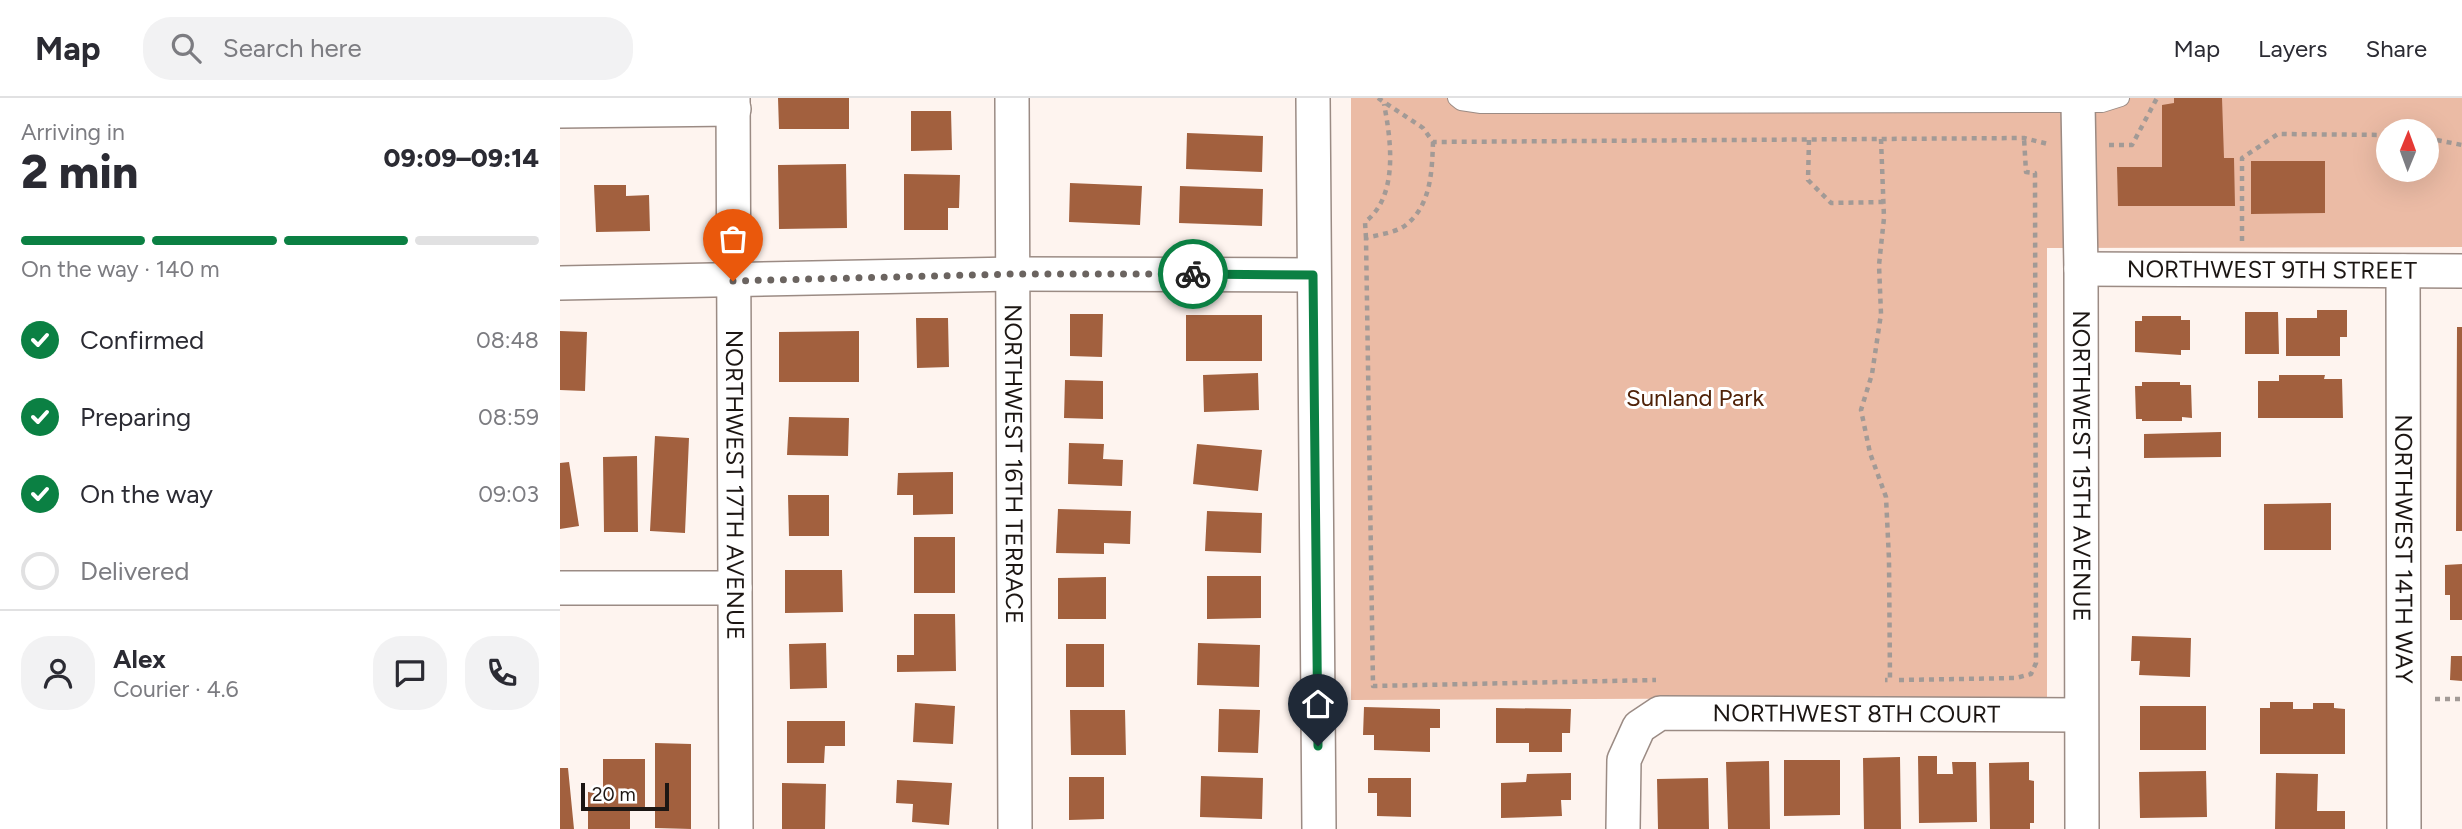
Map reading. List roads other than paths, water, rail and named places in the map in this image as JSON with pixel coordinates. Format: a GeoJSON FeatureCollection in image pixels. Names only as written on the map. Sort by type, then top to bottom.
{"type":"FeatureCollection","features":[{"type":"Feature","properties":{"kind":"street","name":"NORTHWEST 16TH TERRACE"},"geometry":{"type":"LineString","coordinates":[[1012,98],[1015,829]]}},
{"type":"Feature","properties":{"kind":"street"},"geometry":{"type":"LineString","coordinates":[[1313,98],[1319,829]]}},
{"type":"Feature","properties":{"kind":"street"},"geometry":{"type":"LineString","coordinates":[[560,111],[734,104]]}},
{"type":"Feature","properties":{"kind":"street","name":"NORTHWEST 17TH AVENUE"},"geometry":{"type":"LineString","coordinates":[[734,104],[736,829]]}},
{"type":"Feature","properties":{"kind":"street","name":"NORTHWEST 15TH AVENUE"},"geometry":{"type":"LineString","coordinates":[[2078,104],[2081,269],[2081,829]]}},
{"type":"Feature","properties":{"kind":"street","name":"NORTHWEST 9TH STREET"},"geometry":{"type":"LineString","coordinates":[[2081,269],[2462,271]]}},
{"type":"Feature","properties":{"kind":"street","name":"NORTHWEST 14TH WAY"},"geometry":{"type":"LineString","coordinates":[[2403,271],[2404,829]]}},
{"type":"Feature","properties":{"kind":"street"},"geometry":{"type":"LineString","coordinates":[[560,283],[1014,274],[1313,275]]}},
{"type":"Feature","properties":{"kind":"street"},"geometry":{"type":"LineString","coordinates":[[560,588],[735,588]]}},
{"type":"Feature","properties":{"kind":"street","name":"NORTHWEST 8TH COURT"},"geometry":{"type":"LineString","coordinates":[[1623,829],[1624,760],[1639,727],[1660,713],[2080,715]]}},
{"type":"Feature","properties":{"kind":"lane"},"geometry":{"type":"LineString","coordinates":[[1456,98],[1461,102],[1480,105],[2102,104],[2121,98]]}},
{"type":"Feature","properties":{"kind":"park label","name":"Sunland Park"},"geometry":{"type":"Point","coordinates":[1695,398]}}]}
